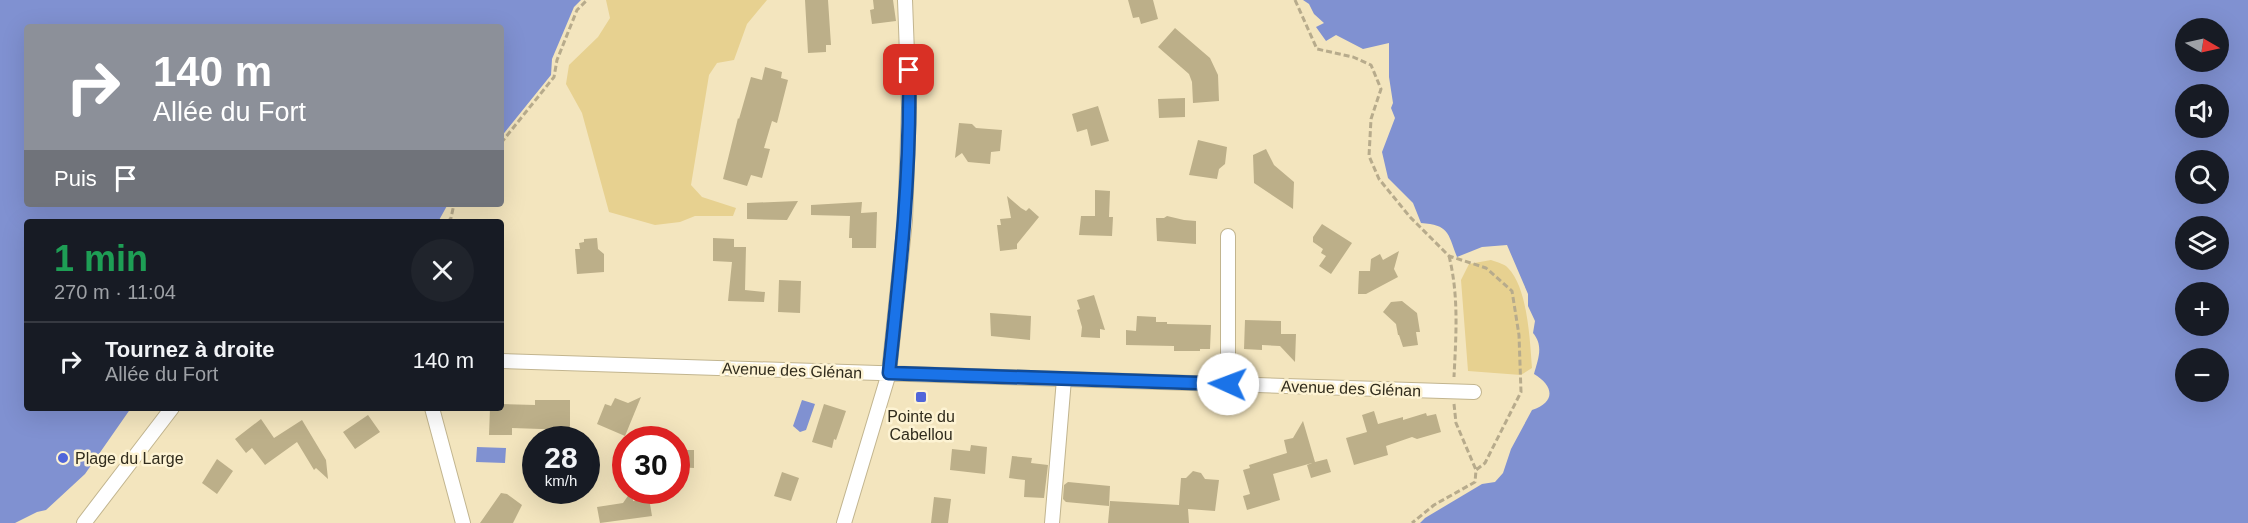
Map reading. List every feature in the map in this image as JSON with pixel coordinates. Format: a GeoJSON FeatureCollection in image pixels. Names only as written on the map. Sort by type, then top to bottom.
{"type":"FeatureCollection","features":[{"type":"Feature","properties":{"kind":"street"},"geometry":{"type":"LineString","coordinates":[[844,523],[889,373],[905,220],[909,108],[905,0]]}},
{"type":"Feature","properties":{"kind":"street"},"geometry":{"type":"LineString","coordinates":[[1228,236],[1228,384]]}},
{"type":"Feature","properties":{"kind":"street","name":"Avenue des Glénan"},"geometry":{"type":"LineString","coordinates":[[504,361],[1474,392]]}},
{"type":"Feature","properties":{"kind":"street"},"geometry":{"type":"LineString","coordinates":[[1052,523],[1064,379]]}},
{"type":"Feature","properties":{"kind":"street"},"geometry":{"type":"LineString","coordinates":[[84,523],[170,411]]}},
{"type":"Feature","properties":{"kind":"street"},"geometry":{"type":"LineString","coordinates":[[433,411],[463,523]]}},
{"type":"Feature","properties":{"kind":"path"},"geometry":{"type":"LineString","coordinates":[[504,139],[554,76],[557,60],[578,10],[587,0]]}},
{"type":"Feature","properties":{"kind":"path"},"geometry":{"type":"LineString","coordinates":[[1295,0],[1317,49],[1353,57],[1371,65],[1381,89],[1371,120],[1369,156],[1379,179],[1410,217],[1449,256],[1486,268],[1512,291],[1519,335],[1521,392],[1485,463],[1476,470]]}},
{"type":"Feature","properties":{"kind":"path"},"geometry":{"type":"LineString","coordinates":[[1412,523],[1434,505],[1474,482],[1476,470],[1456,423],[1453,391],[1457,334],[1454,278],[1449,256]]}},
{"type":"Feature","properties":{"kind":"shaded area"},"geometry":{"type":"Polygon","coordinates":[[[606,0],[767,0],[747,24],[734,60],[717,63],[709,75],[691,185],[702,197],[736,208],[733,216],[695,216],[680,222],[655,225],[609,212],[582,113],[566,84],[569,65],[598,37],[610,18],[606,0]]]}},
{"type":"Feature","properties":{"kind":"shaded area"},"geometry":{"type":"Polygon","coordinates":[[[1491,260],[1508,268],[1515,277],[1524,302],[1532,368],[1521,375],[1468,371],[1461,280],[1469,264],[1491,260]]]}},
{"type":"Feature","properties":{"kind":"water"},"geometry":{"type":"Polygon","coordinates":[[[0,0],[581,0],[574,7],[552,59],[551,75],[504,133],[504,24],[24,24],[24,207],[446,207],[440,219],[24,219],[24,411],[129,411],[85,474],[46,510],[15,523],[0,523],[0,0]]]}},
{"type":"Feature","properties":{"kind":"water"},"geometry":{"type":"Polygon","coordinates":[[[1303,0],[2248,0],[2248,523],[1420,523],[1482,484],[1495,482],[1503,473],[1511,449],[1532,410],[1540,407],[1548,398],[1550,394],[1546,384],[1534,374],[1539,353],[1538,343],[1533,333],[1535,321],[1528,306],[1528,294],[1507,245],[1482,247],[1457,257],[1446,232],[1437,226],[1421,223],[1413,203],[1388,178],[1382,152],[1395,118],[1391,108],[1393,103],[1389,77],[1389,43],[1363,49],[1336,35],[1326,41],[1316,27],[1324,23],[1314,14],[1309,4],[1303,0]]]}},
{"type":"Feature","properties":{"kind":"water"},"geometry":{"type":"Polygon","coordinates":[[[802,400],[815,404],[806,430],[800,432],[793,426],[802,400]]]}},
{"type":"Feature","properties":{"kind":"water"},"geometry":{"type":"Polygon","coordinates":[[[477,447],[506,448],[505,463],[476,462],[477,447]]]}},
{"type":"Feature","properties":{"kind":"building"},"geometry":{"type":"Polygon","coordinates":[[[805,0],[828,0],[831,45],[826,45],[826,52],[808,53],[805,0]]]}},
{"type":"Feature","properties":{"kind":"building"},"geometry":{"type":"Polygon","coordinates":[[[873,0],[893,0],[896,21],[872,24],[870,10],[874,9],[873,0]]]}},
{"type":"Feature","properties":{"kind":"building"},"geometry":{"type":"Polygon","coordinates":[[[1128,0],[1153,0],[1158,19],[1141,24],[1139,17],[1133,18],[1128,0]]]}},
{"type":"Feature","properties":{"kind":"building"},"geometry":{"type":"Polygon","coordinates":[[[1175,28],[1210,58],[1218,75],[1219,101],[1193,103],[1192,82],[1189,74],[1158,47],[1175,28]]]}},
{"type":"Feature","properties":{"kind":"building"},"geometry":{"type":"Polygon","coordinates":[[[765,67],[782,72],[781,78],[788,80],[777,123],[772,121],[764,148],[770,149],[762,178],[751,175],[747,186],[723,179],[751,77],[762,80],[765,67]]]}},
{"type":"Feature","properties":{"kind":"building"},"geometry":{"type":"Polygon","coordinates":[[[1185,98],[1185,117],[1159,118],[1158,99],[1185,98]]]}},
{"type":"Feature","properties":{"kind":"building"},"geometry":{"type":"Polygon","coordinates":[[[1098,106],[1109,141],[1091,146],[1087,129],[1077,132],[1072,114],[1098,106]]]}},
{"type":"Feature","properties":{"kind":"building"},"geometry":{"type":"Polygon","coordinates":[[[959,123],[972,124],[976,128],[1002,130],[1000,151],[991,152],[990,164],[968,162],[962,153],[955,158],[959,123]]]}},
{"type":"Feature","properties":{"kind":"building"},"geometry":{"type":"Polygon","coordinates":[[[1198,140],[1227,147],[1225,164],[1219,169],[1217,179],[1189,175],[1198,140]]]}},
{"type":"Feature","properties":{"kind":"building"},"geometry":{"type":"Polygon","coordinates":[[[1266,149],[1274,165],[1294,182],[1293,209],[1254,183],[1253,155],[1266,149]]]}},
{"type":"Feature","properties":{"kind":"building"},"geometry":{"type":"Polygon","coordinates":[[[1095,190],[1110,191],[1109,217],[1113,217],[1112,236],[1079,235],[1081,216],[1095,216],[1095,190]]]}},
{"type":"Feature","properties":{"kind":"building"},"geometry":{"type":"Polygon","coordinates":[[[1007,196],[1021,208],[1026,211],[1029,208],[1039,217],[1017,244],[1017,249],[1000,251],[997,225],[1001,225],[1000,219],[1011,218],[1007,196]]]}},
{"type":"Feature","properties":{"kind":"building"},"geometry":{"type":"Polygon","coordinates":[[[798,201],[787,220],[747,219],[747,203],[798,201]]]}},
{"type":"Feature","properties":{"kind":"building"},"geometry":{"type":"Polygon","coordinates":[[[862,202],[861,213],[877,212],[876,248],[852,248],[852,238],[849,238],[850,216],[811,215],[811,205],[862,202]]]}},
{"type":"Feature","properties":{"kind":"building"},"geometry":{"type":"Polygon","coordinates":[[[1167,216],[1196,221],[1196,244],[1157,241],[1156,218],[1167,216]]]}},
{"type":"Feature","properties":{"kind":"building"},"geometry":{"type":"Polygon","coordinates":[[[1322,224],[1352,243],[1331,274],[1319,266],[1326,256],[1321,253],[1323,249],[1313,242],[1313,237],[1322,224]]]}},
{"type":"Feature","properties":{"kind":"building"},"geometry":{"type":"Polygon","coordinates":[[[597,238],[598,249],[604,254],[604,272],[577,274],[575,249],[580,249],[579,243],[584,242],[584,239],[597,238]]]}},
{"type":"Feature","properties":{"kind":"building"},"geometry":{"type":"Polygon","coordinates":[[[713,238],[734,239],[734,247],[746,247],[745,290],[765,292],[764,302],[728,301],[732,262],[713,261],[713,238]]]}},
{"type":"Feature","properties":{"kind":"building"},"geometry":{"type":"Polygon","coordinates":[[[1399,251],[1394,269],[1398,277],[1366,294],[1358,294],[1359,271],[1370,271],[1371,259],[1380,254],[1383,260],[1399,251]]]}},
{"type":"Feature","properties":{"kind":"building"},"geometry":{"type":"Polygon","coordinates":[[[779,280],[801,281],[800,313],[778,312],[779,280]]]}},
{"type":"Feature","properties":{"kind":"building"},"geometry":{"type":"Polygon","coordinates":[[[1094,295],[1105,330],[1100,329],[1100,338],[1081,337],[1082,327],[1077,310],[1080,309],[1077,300],[1094,295]]]}},
{"type":"Feature","properties":{"kind":"building"},"geometry":{"type":"Polygon","coordinates":[[[1402,301],[1417,313],[1420,332],[1416,332],[1418,345],[1403,347],[1396,324],[1383,312],[1391,302],[1402,301]]]}},
{"type":"Feature","properties":{"kind":"building"},"geometry":{"type":"Polygon","coordinates":[[[990,313],[1031,316],[1030,340],[991,336],[990,313]]]}},
{"type":"Feature","properties":{"kind":"building"},"geometry":{"type":"Polygon","coordinates":[[[1137,316],[1156,317],[1156,322],[1167,322],[1167,324],[1211,325],[1210,349],[1174,351],[1174,346],[1126,345],[1126,330],[1136,331],[1137,316]]]}},
{"type":"Feature","properties":{"kind":"building"},"geometry":{"type":"Polygon","coordinates":[[[1245,320],[1281,321],[1281,334],[1296,334],[1295,362],[1280,346],[1262,345],[1262,350],[1244,349],[1245,320]]]}},
{"type":"Feature","properties":{"kind":"building"},"geometry":{"type":"Polygon","coordinates":[[[641,397],[629,426],[612,426],[612,430],[597,424],[605,404],[611,406],[615,398],[628,403],[641,397]]]}},
{"type":"Feature","properties":{"kind":"building"},"geometry":{"type":"Polygon","coordinates":[[[535,400],[570,400],[570,426],[522,426],[522,428],[512,428],[512,435],[489,435],[490,411],[504,411],[504,404],[535,405],[535,400]]]}},
{"type":"Feature","properties":{"kind":"building"},"geometry":{"type":"Polygon","coordinates":[[[824,404],[846,411],[832,448],[812,442],[824,404]]]}},
{"type":"Feature","properties":{"kind":"building"},"geometry":{"type":"Polygon","coordinates":[[[1374,411],[1378,424],[1426,413],[1427,416],[1436,414],[1441,432],[1417,439],[1412,437],[1386,446],[1388,455],[1354,465],[1346,438],[1367,432],[1362,415],[1374,411]]]}},
{"type":"Feature","properties":{"kind":"building"},"geometry":{"type":"Polygon","coordinates":[[[368,415],[380,432],[355,449],[343,432],[368,415]]]}},
{"type":"Feature","properties":{"kind":"building"},"geometry":{"type":"Polygon","coordinates":[[[261,419],[274,438],[302,420],[326,460],[328,479],[316,468],[314,470],[297,442],[265,465],[252,448],[246,453],[235,439],[261,419]]]}},
{"type":"Feature","properties":{"kind":"building"},"geometry":{"type":"Polygon","coordinates":[[[1303,421],[1315,462],[1327,459],[1331,472],[1311,478],[1307,465],[1312,463],[1273,474],[1280,500],[1247,510],[1243,496],[1250,494],[1243,470],[1250,468],[1249,465],[1287,453],[1284,440],[1293,438],[1303,421]]]}},
{"type":"Feature","properties":{"kind":"building"},"geometry":{"type":"Polygon","coordinates":[[[971,445],[987,447],[985,474],[950,470],[952,449],[970,451],[971,445]]]}},
{"type":"Feature","properties":{"kind":"building"},"geometry":{"type":"Polygon","coordinates":[[[690,450],[694,450],[694,468],[690,468],[690,450]]]}},
{"type":"Feature","properties":{"kind":"building"},"geometry":{"type":"Polygon","coordinates":[[[1012,456],[1032,458],[1031,463],[1048,465],[1044,498],[1024,497],[1025,480],[1009,478],[1012,456]]]}},
{"type":"Feature","properties":{"kind":"building"},"geometry":{"type":"Polygon","coordinates":[[[217,459],[233,471],[217,494],[202,483],[217,459]]]}},
{"type":"Feature","properties":{"kind":"building"},"geometry":{"type":"Polygon","coordinates":[[[1193,471],[1201,473],[1205,479],[1219,480],[1215,511],[1188,509],[1189,523],[1108,523],[1110,501],[1179,505],[1181,478],[1186,478],[1193,471]]]}},
{"type":"Feature","properties":{"kind":"building"},"geometry":{"type":"Polygon","coordinates":[[[782,472],[799,478],[791,501],[774,496],[782,472]]]}},
{"type":"Feature","properties":{"kind":"building"},"geometry":{"type":"Polygon","coordinates":[[[1068,482],[1110,486],[1109,506],[1066,502],[1063,499],[1064,485],[1068,482]]]}},
{"type":"Feature","properties":{"kind":"building"},"geometry":{"type":"Polygon","coordinates":[[[501,493],[507,494],[522,505],[513,523],[480,523],[501,493]]]}},
{"type":"Feature","properties":{"kind":"building"},"geometry":{"type":"Polygon","coordinates":[[[934,497],[951,499],[948,523],[931,523],[934,497]]]}},
{"type":"Feature","properties":{"kind":"building"},"geometry":{"type":"Polygon","coordinates":[[[616,504],[650,504],[652,516],[600,523],[597,507],[616,504]]]}},
{"type":"Feature","properties":{"kind":"place","name":"Pointe du Cabellou"},"geometry":{"type":"Point","coordinates":[921,397]}},
{"type":"Feature","properties":{"kind":"place","name":"Plage du Large"},"geometry":{"type":"Point","coordinates":[63,458]}},
{"type":"Feature","properties":{"kind":"route"},"geometry":{"type":"LineString","coordinates":[[909,70],[905,220],[889,373],[1228,384]]}}]}
